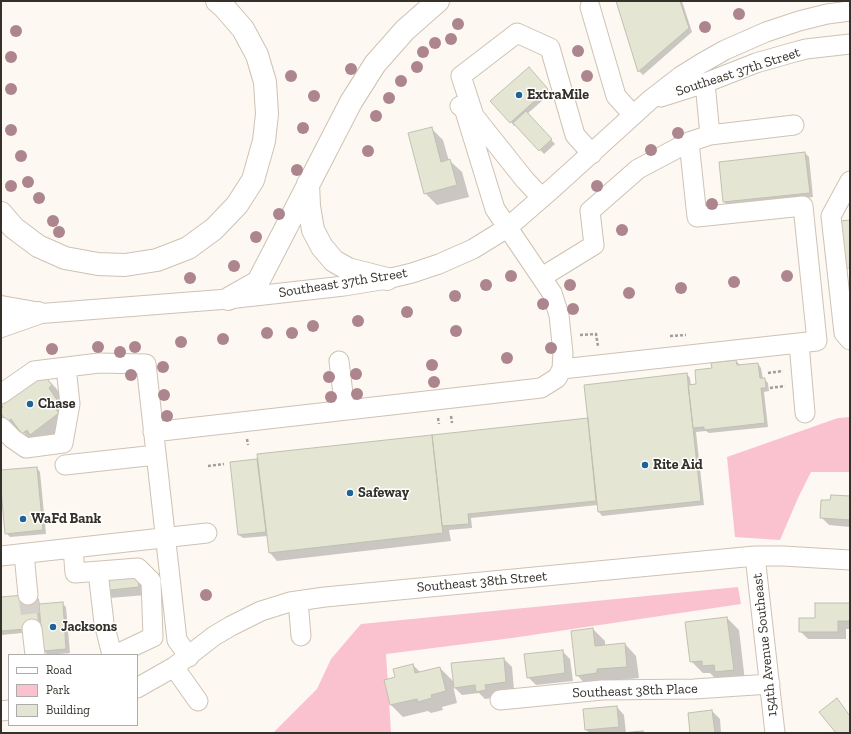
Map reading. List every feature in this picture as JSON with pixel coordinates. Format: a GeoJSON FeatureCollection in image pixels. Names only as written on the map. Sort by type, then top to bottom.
{"type":"FeatureCollection","features":[{"type":"Feature","properties":{"kind":"main road"},"geometry":{"type":"LineString","coordinates":[[1,213],[14,228],[38,246],[65,258],[98,264],[125,265],[157,260],[188,248],[214,229],[237,204],[253,180],[264,141],[267,114],[264,82],[257,55],[242,29],[223,6],[216,1]]}},
{"type":"Feature","properties":{"kind":"main road"},"geometry":{"type":"LineString","coordinates":[[228,299],[258,282],[350,102],[375,64],[405,30],[438,1]]}},
{"type":"Feature","properties":{"kind":"main road"},"geometry":{"type":"LineString","coordinates":[[308,184],[309,206],[313,230],[322,247],[334,261],[348,269],[388,279]]}},
{"type":"Feature","properties":{"kind":"main road"},"geometry":{"type":"LineString","coordinates":[[1,307],[38,313]]}},
{"type":"Feature","properties":{"kind":"main road"},"geometry":{"type":"LineString","coordinates":[[1,326],[38,313]]}},
{"type":"Feature","properties":{"kind":"street"},"geometry":{"type":"LineString","coordinates":[[590,7],[616,96],[633,115]]}},
{"type":"Feature","properties":{"kind":"street","name":"Southeast 37th Street"},"geometry":{"type":"LineString","coordinates":[[1,316],[228,299],[344,286],[388,279],[439,264],[473,249],[507,228],[592,154],[650,100],[681,76],[725,50],[766,32],[799,21],[828,14],[850,11]]}},
{"type":"Feature","properties":{"kind":"street"},"geometry":{"type":"LineString","coordinates":[[799,21],[798,37],[800,45],[806,50]]}},
{"type":"Feature","properties":{"kind":"street"},"geometry":{"type":"LineString","coordinates":[[542,198],[525,180],[474,116],[461,76],[517,33],[550,48],[575,135],[592,154]]}},
{"type":"Feature","properties":{"kind":"street","name":"Southeast 37th Street"},"geometry":{"type":"LineString","coordinates":[[650,100],[705,83],[756,63],[791,52],[850,44]]}},
{"type":"Feature","properties":{"kind":"street"},"geometry":{"type":"LineString","coordinates":[[705,83],[710,135]]}},
{"type":"Feature","properties":{"kind":"street"},"geometry":{"type":"LineString","coordinates":[[153,432],[541,388],[557,378],[562,369],[563,353],[559,315],[552,293],[495,209],[463,105],[460,106]]}},
{"type":"Feature","properties":{"kind":"street"},"geometry":{"type":"LineString","coordinates":[[542,277],[594,245],[590,211],[638,169],[689,142],[710,135],[794,125]]}},
{"type":"Feature","properties":{"kind":"street"},"geometry":{"type":"LineString","coordinates":[[562,369],[817,341],[803,206],[697,217],[689,142]]}},
{"type":"Feature","properties":{"kind":"street"},"geometry":{"type":"LineString","coordinates":[[850,181],[831,216],[844,333],[850,340]]}},
{"type":"Feature","properties":{"kind":"street"},"geometry":{"type":"LineString","coordinates":[[799,343],[805,413]]}},
{"type":"Feature","properties":{"kind":"street"},"geometry":{"type":"LineString","coordinates":[[339,361],[345,410]]}},
{"type":"Feature","properties":{"kind":"street"},"geometry":{"type":"LineString","coordinates":[[1,394],[34,371],[99,363],[146,364],[177,640],[181,662],[198,701]]}},
{"type":"Feature","properties":{"kind":"street"},"geometry":{"type":"LineString","coordinates":[[1,427],[13,439],[26,448],[63,443],[70,404],[66,367]]}},
{"type":"Feature","properties":{"kind":"street"},"geometry":{"type":"LineString","coordinates":[[65,465],[156,455]]}},
{"type":"Feature","properties":{"kind":"street"},"geometry":{"type":"LineString","coordinates":[[1,556],[207,533]]}},
{"type":"Feature","properties":{"kind":"street"},"geometry":{"type":"LineString","coordinates":[[73,548],[76,574],[138,568],[151,581],[154,637],[115,654]]}},
{"type":"Feature","properties":{"kind":"street"},"geometry":{"type":"LineString","coordinates":[[24,554],[28,595]]}},
{"type":"Feature","properties":{"kind":"street","name":"Southeast 38th Street"},"geometry":{"type":"LineString","coordinates":[[138,688],[181,662],[214,636],[231,626],[261,612],[290,602],[755,556],[791,556],[850,560]]}},
{"type":"Feature","properties":{"kind":"street","name":"154th Avenue Southeast"},"geometry":{"type":"LineString","coordinates":[[755,556],[775,733]]}},
{"type":"Feature","properties":{"kind":"street"},"geometry":{"type":"LineString","coordinates":[[98,572],[104,623],[113,654]]}},
{"type":"Feature","properties":{"kind":"street"},"geometry":{"type":"LineString","coordinates":[[298,601],[301,636]]}},
{"type":"Feature","properties":{"kind":"street"},"geometry":{"type":"LineString","coordinates":[[32,629],[35,654]]}},
{"type":"Feature","properties":{"kind":"street","name":"Southeast 38th Place"},"geometry":{"type":"LineString","coordinates":[[500,700],[602,690],[694,689],[770,684]]}},
{"type":"Feature","properties":{"kind":"path"},"geometry":{"type":"LineString","coordinates":[[580,335],[596,334],[598,346],[602,347]]}},
{"type":"Feature","properties":{"kind":"path"},"geometry":{"type":"LineString","coordinates":[[670,336],[686,335]]}},
{"type":"Feature","properties":{"kind":"path"},"geometry":{"type":"LineString","coordinates":[[768,373],[783,371]]}},
{"type":"Feature","properties":{"kind":"path"},"geometry":{"type":"LineString","coordinates":[[770,388],[785,386]]}},
{"type":"Feature","properties":{"kind":"path"},"geometry":{"type":"LineString","coordinates":[[208,466],[224,464]]}},
{"type":"Feature","properties":{"kind":"green space"},"geometry":{"type":"Polygon","coordinates":[[[850,417],[850,472],[811,472],[780,540],[735,537],[727,457],[838,418],[850,417]]]}},
{"type":"Feature","properties":{"kind":"green space"},"geometry":{"type":"Polygon","coordinates":[[[738,587],[741,604],[512,638],[386,654],[391,733],[273,733],[317,689],[331,659],[361,624],[738,587]]]}},
{"type":"Feature","properties":{"kind":"building"},"geometry":{"type":"Polygon","coordinates":[[[616,1],[680,1],[689,28],[638,72],[616,1]]]}},
{"type":"Feature","properties":{"kind":"building","name":"ExtraMile"},"geometry":{"type":"Polygon","coordinates":[[[529,67],[548,89],[510,123],[490,101],[529,67]]]}},
{"type":"Feature","properties":{"kind":"building"},"geometry":{"type":"Polygon","coordinates":[[[526,111],[552,139],[539,151],[513,123],[526,111]]]}},
{"type":"Feature","properties":{"kind":"building"},"geometry":{"type":"Polygon","coordinates":[[[432,127],[441,162],[450,159],[457,185],[424,194],[408,133],[432,127]]]}},
{"type":"Feature","properties":{"kind":"building"},"geometry":{"type":"Polygon","coordinates":[[[805,152],[810,193],[723,202],[719,162],[805,152]]]}},
{"type":"Feature","properties":{"kind":"building"},"geometry":{"type":"Polygon","coordinates":[[[850,220],[850,268],[845,268],[840,221],[850,220]]]}},
{"type":"Feature","properties":{"kind":"building"},"geometry":{"type":"Polygon","coordinates":[[[736,360],[737,365],[758,363],[760,378],[765,378],[766,388],[761,388],[765,423],[704,430],[704,427],[693,428],[688,385],[696,384],[695,370],[712,368],[711,363],[736,360]]]}},
{"type":"Feature","properties":{"kind":"building","name":"Rite Aid"},"geometry":{"type":"Polygon","coordinates":[[[687,373],[701,501],[598,512],[584,385],[687,373]]]}},
{"type":"Feature","properties":{"kind":"building","name":"Chase"},"geometry":{"type":"Polygon","coordinates":[[[44,375],[52,385],[49,388],[60,404],[55,408],[59,413],[30,435],[27,430],[22,434],[11,419],[7,422],[1,414],[1,408],[3,407],[1,405],[1,401],[34,376],[38,380],[44,375]]]}},
{"type":"Feature","properties":{"kind":"building"},"geometry":{"type":"Polygon","coordinates":[[[588,418],[596,501],[468,514],[469,524],[442,526],[432,435],[588,418]]]}},
{"type":"Feature","properties":{"kind":"building","name":"Safeway"},"geometry":{"type":"Polygon","coordinates":[[[432,435],[443,533],[269,553],[257,454],[432,435]]]}},
{"type":"Feature","properties":{"kind":"building"},"geometry":{"type":"Polygon","coordinates":[[[257,459],[266,532],[238,535],[230,462],[257,459]]]}},
{"type":"Feature","properties":{"kind":"building"},"geometry":{"type":"Polygon","coordinates":[[[37,467],[43,530],[5,534],[1,490],[1,470],[37,467]]]}},
{"type":"Feature","properties":{"kind":"building"},"geometry":{"type":"Polygon","coordinates":[[[831,495],[850,496],[850,520],[820,518],[821,500],[830,500],[831,495]]]}},
{"type":"Feature","properties":{"kind":"building"},"geometry":{"type":"Polygon","coordinates":[[[137,573],[139,587],[101,591],[100,576],[137,573]]]}},
{"type":"Feature","properties":{"kind":"building"},"geometry":{"type":"Polygon","coordinates":[[[36,594],[39,628],[1,631],[1,597],[36,594]]]}},
{"type":"Feature","properties":{"kind":"building","name":"Jacksons"},"geometry":{"type":"Polygon","coordinates":[[[63,602],[66,649],[43,651],[39,604],[63,602]]]}},
{"type":"Feature","properties":{"kind":"building"},"geometry":{"type":"Polygon","coordinates":[[[815,603],[850,603],[850,621],[838,621],[838,632],[799,632],[799,618],[815,618],[815,603]]]}},
{"type":"Feature","properties":{"kind":"building"},"geometry":{"type":"Polygon","coordinates":[[[727,617],[734,670],[715,672],[714,665],[702,666],[702,661],[690,662],[685,622],[727,617]]]}},
{"type":"Feature","properties":{"kind":"building"},"geometry":{"type":"Polygon","coordinates":[[[593,628],[595,646],[625,643],[627,667],[597,669],[597,673],[576,676],[571,631],[593,628]]]}},
{"type":"Feature","properties":{"kind":"building"},"geometry":{"type":"Polygon","coordinates":[[[563,650],[565,673],[527,678],[524,654],[563,650]]]}},
{"type":"Feature","properties":{"kind":"building"},"geometry":{"type":"Polygon","coordinates":[[[504,658],[506,682],[485,685],[486,690],[476,692],[475,685],[454,688],[451,663],[504,658]]]}},
{"type":"Feature","properties":{"kind":"building"},"geometry":{"type":"Polygon","coordinates":[[[413,664],[415,673],[440,667],[446,691],[431,695],[432,698],[418,702],[417,699],[390,705],[384,680],[395,677],[393,669],[413,664]]]}},
{"type":"Feature","properties":{"kind":"building"},"geometry":{"type":"Polygon","coordinates":[[[837,698],[850,716],[850,733],[836,733],[819,712],[837,698]]]}},
{"type":"Feature","properties":{"kind":"building"},"geometry":{"type":"Polygon","coordinates":[[[617,706],[619,727],[585,730],[583,709],[617,706]]]}},
{"type":"Feature","properties":{"kind":"building"},"geometry":{"type":"Polygon","coordinates":[[[712,710],[715,733],[690,733],[688,713],[712,710]]]}},
{"type":"Feature","properties":{"kind":"building"},"geometry":{"type":"Polygon","coordinates":[[[643,731],[643,733],[621,733],[643,731]]]}},
{"type":"Feature","properties":{"kind":"tunnel"},"geometry":{"type":"LineString","coordinates":[[28,595],[32,629]]}},
{"type":"Feature","properties":{"kind":"place","name":"ExtraMile"},"geometry":{"type":"Point","coordinates":[519,95]}},
{"type":"Feature","properties":{"kind":"place","name":"Chase"},"geometry":{"type":"Point","coordinates":[30,404]}},
{"type":"Feature","properties":{"kind":"place","name":"Rite Aid"},"geometry":{"type":"Point","coordinates":[645,465]}},
{"type":"Feature","properties":{"kind":"place","name":"Safeway"},"geometry":{"type":"Point","coordinates":[350,493]}},
{"type":"Feature","properties":{"kind":"place","name":"WaFd Bank"},"geometry":{"type":"Point","coordinates":[23,519]}},
{"type":"Feature","properties":{"kind":"place","name":"Jacksons"},"geometry":{"type":"Point","coordinates":[53,627]}}]}
